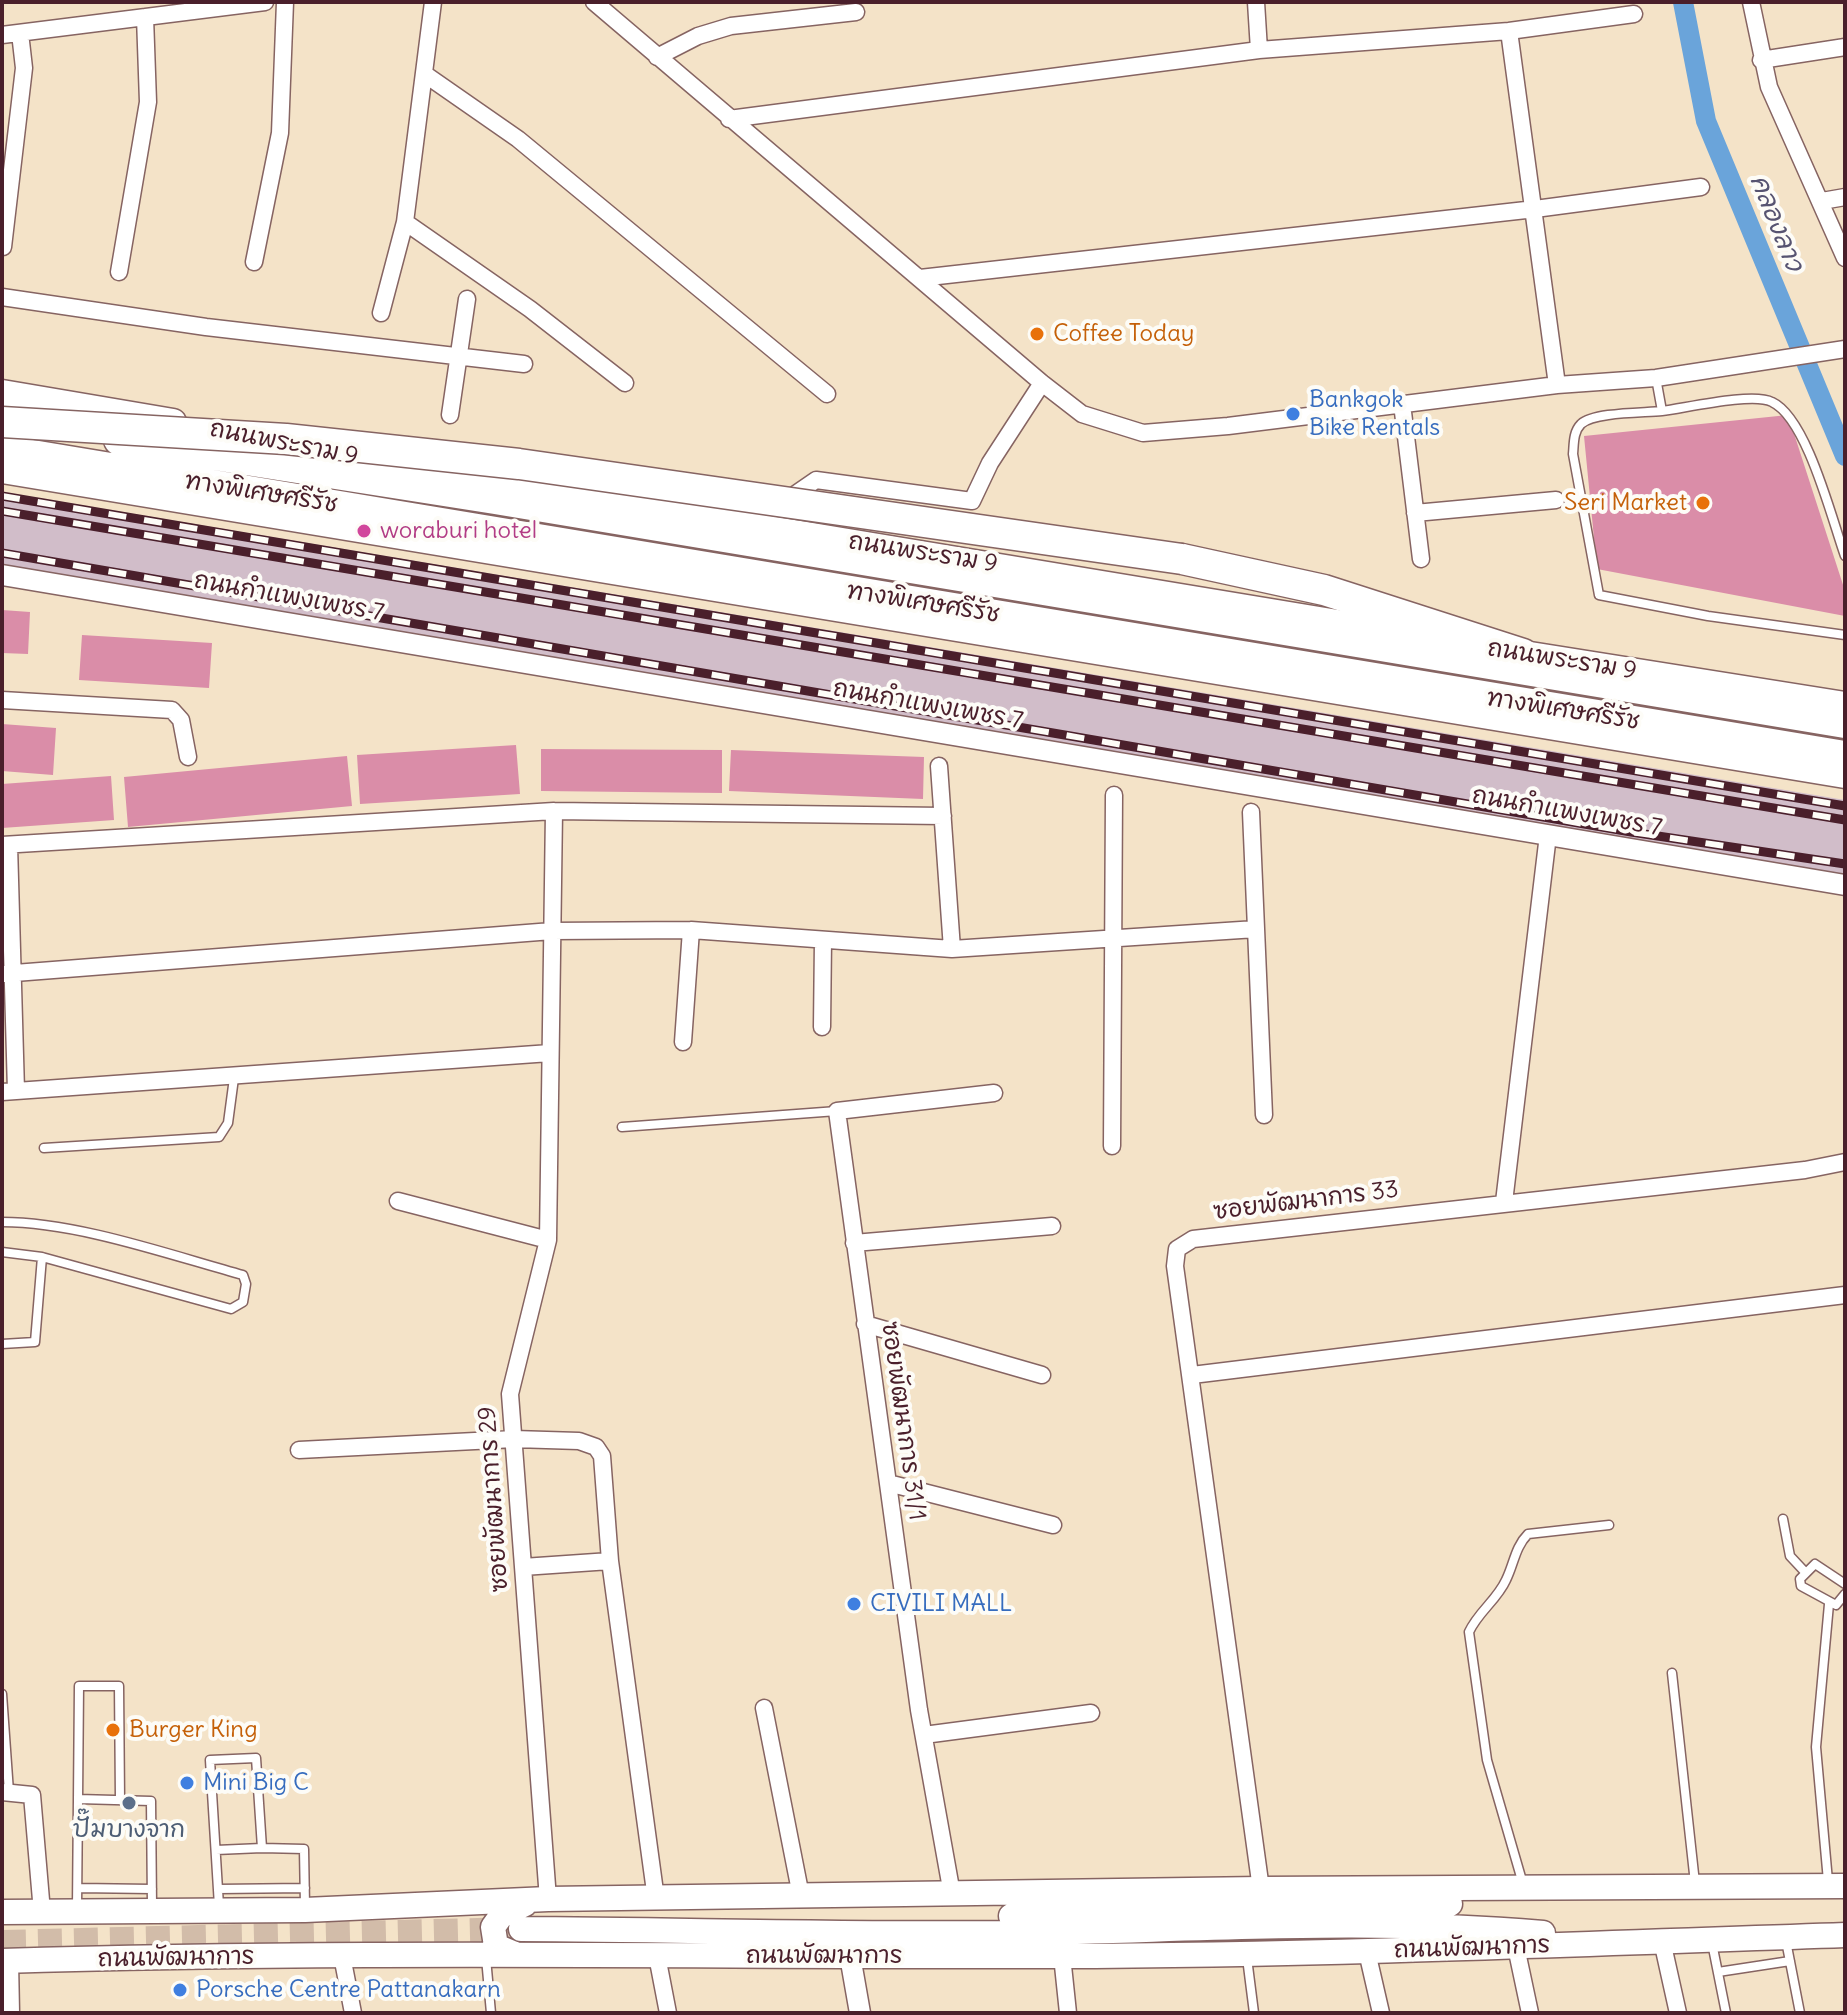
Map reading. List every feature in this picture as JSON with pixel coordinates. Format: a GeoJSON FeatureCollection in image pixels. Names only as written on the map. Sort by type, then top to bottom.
{"type":"FeatureCollection","features":[{"type":"Feature","properties":{"kind":"highway"},"geometry":{"type":"LineString","coordinates":[[2,422],[286,439],[519,464],[1182,559],[1324,590],[1523,654]]}},
{"type":"Feature","properties":{"kind":"highway","name":"ทางพิเศษศรีรัช"},"geometry":{"type":"LineString","coordinates":[[2,422],[495,499],[1845,723]]}},
{"type":"Feature","properties":{"kind":"highway","name":"ทางพิเศษศรีรัช"},"geometry":{"type":"LineString","coordinates":[[2,450],[1845,756]]}},
{"type":"Feature","properties":{"kind":"main road","name":"ถนนพระราม 9"},"geometry":{"type":"LineString","coordinates":[[2,393],[118,411],[492,483],[1845,705]]}},
{"type":"Feature","properties":{"kind":"main road"},"geometry":{"type":"LineString","coordinates":[[2,470],[1845,775]]}},
{"type":"Feature","properties":{"kind":"main road","name":"ถนนพัฒนาการ"},"geometry":{"type":"LineString","coordinates":[[529,1912],[656,1899],[801,1896],[1261,1889],[1837,1886]]}},
{"type":"Feature","properties":{"kind":"main road","name":"ถนนพัฒนาการ"},"geometry":{"type":"LineString","coordinates":[[529,1912],[901,1919],[1523,1902],[1619,1887]]}},
{"type":"Feature","properties":{"kind":"main road","name":"ถนนพัฒนาการ"},"geometry":{"type":"LineString","coordinates":[[2,1912],[42,1912],[78,1900],[305,1899],[902,1935],[1460,1927],[1654,1942]]}},
{"type":"Feature","properties":{"kind":"main road"},"geometry":{"type":"LineString","coordinates":[[515,1954],[496,1946],[493,1927],[501,1916],[529,1912]]}},
{"type":"Feature","properties":{"kind":"main road","name":"ถนนพัฒนาการ"},"geometry":{"type":"LineString","coordinates":[[6,1961],[515,1954],[1062,1956],[1367,1952],[1845,1935]]}},
{"type":"Feature","properties":{"kind":"street"},"geometry":{"type":"LineString","coordinates":[[2,35],[265,2]]}},
{"type":"Feature","properties":{"kind":"street"},"geometry":{"type":"LineString","coordinates":[[254,262],[280,133],[285,2]]}},
{"type":"Feature","properties":{"kind":"street"},"geometry":{"type":"LineString","coordinates":[[381,313],[405,222],[433,2]]}},
{"type":"Feature","properties":{"kind":"street"},"geometry":{"type":"LineString","coordinates":[[594,2],[1042,383],[1082,414],[1143,433],[1557,385],[1656,378],[1845,349]]}},
{"type":"Feature","properties":{"kind":"street"},"geometry":{"type":"LineString","coordinates":[[1256,2],[1259,50]]}},
{"type":"Feature","properties":{"kind":"street"},"geometry":{"type":"LineString","coordinates":[[1751,2],[1769,87],[1845,258]]}},
{"type":"Feature","properties":{"kind":"street"},"geometry":{"type":"LineString","coordinates":[[657,57],[698,36],[731,26],[856,12]]}},
{"type":"Feature","properties":{"kind":"street"},"geometry":{"type":"LineString","coordinates":[[729,119],[1259,50],[1509,31],[1634,14]]}},
{"type":"Feature","properties":{"kind":"street"},"geometry":{"type":"LineString","coordinates":[[119,272],[148,102],[145,17]]}},
{"type":"Feature","properties":{"kind":"street"},"geometry":{"type":"LineString","coordinates":[[1509,31],[1557,385]]}},
{"type":"Feature","properties":{"kind":"street"},"geometry":{"type":"LineString","coordinates":[[3,247],[24,68],[20,33]]}},
{"type":"Feature","properties":{"kind":"street"},"geometry":{"type":"LineString","coordinates":[[1761,60],[1845,47]]}},
{"type":"Feature","properties":{"kind":"street"},"geometry":{"type":"LineString","coordinates":[[426,75],[518,139],[827,394]]}},
{"type":"Feature","properties":{"kind":"street"},"geometry":{"type":"LineString","coordinates":[[920,278],[1535,209],[1701,187]]}},
{"type":"Feature","properties":{"kind":"street"},"geometry":{"type":"LineString","coordinates":[[1822,201],[1845,197]]}},
{"type":"Feature","properties":{"kind":"street"},"geometry":{"type":"LineString","coordinates":[[405,222],[530,309],[625,383]]}},
{"type":"Feature","properties":{"kind":"street"},"geometry":{"type":"LineString","coordinates":[[2,297],[458,358],[524,364]]}},
{"type":"Feature","properties":{"kind":"street"},"geometry":{"type":"LineString","coordinates":[[450,415],[467,299]]}},
{"type":"Feature","properties":{"kind":"street"},"geometry":{"type":"LineString","coordinates":[[750,525],[816,480],[972,501],[990,463],[1042,383]]}},
{"type":"Feature","properties":{"kind":"street"},"geometry":{"type":"LineString","coordinates":[[1402,404],[1421,559]]}},
{"type":"Feature","properties":{"kind":"street"},"geometry":{"type":"LineString","coordinates":[[1415,513],[1556,500]]}},
{"type":"Feature","properties":{"kind":"street","name":"ถนนกำแพงเพชร 7"},"geometry":{"type":"LineString","coordinates":[[2,575],[1845,885]]}},
{"type":"Feature","properties":{"kind":"street"},"geometry":{"type":"LineString","coordinates":[[2,700],[172,710],[181,720],[188,757]]}},
{"type":"Feature","properties":{"kind":"street"},"geometry":{"type":"LineString","coordinates":[[939,766],[952,949]]}},
{"type":"Feature","properties":{"kind":"street"},"geometry":{"type":"LineString","coordinates":[[1112,1146],[1114,795]]}},
{"type":"Feature","properties":{"kind":"street"},"geometry":{"type":"LineString","coordinates":[[550,1053],[234,1078],[9,1091],[5,845],[554,811],[943,816]]}},
{"type":"Feature","properties":{"kind":"street","name":"ซอยพัฒนาการ 29"},"geometry":{"type":"LineString","coordinates":[[529,1912],[523,1567],[510,1394],[548,1240],[554,811]]}},
{"type":"Feature","properties":{"kind":"street"},"geometry":{"type":"LineString","coordinates":[[1251,812],[1264,1115]]}},
{"type":"Feature","properties":{"kind":"street"},"geometry":{"type":"LineString","coordinates":[[1504,1202],[1548,835]]}},
{"type":"Feature","properties":{"kind":"street"},"geometry":{"type":"LineString","coordinates":[[8,973],[552,931],[691,930],[952,949],[1256,929]]}},
{"type":"Feature","properties":{"kind":"street"},"geometry":{"type":"LineString","coordinates":[[683,1042],[691,930]]}},
{"type":"Feature","properties":{"kind":"street"},"geometry":{"type":"LineString","coordinates":[[822,1027],[823,940]]}},
{"type":"Feature","properties":{"kind":"street"},"geometry":{"type":"LineString","coordinates":[[837,1111],[994,1093]]}},
{"type":"Feature","properties":{"kind":"street","name":"ซอยพัฒนาการ 31/1"},"geometry":{"type":"LineString","coordinates":[[837,1111],[924,1735],[952,1894]]}},
{"type":"Feature","properties":{"kind":"street","name":"ซอยพัฒนาการ 33"},"geometry":{"type":"LineString","coordinates":[[1261,1889],[1175,1266],[1177,1249],[1193,1239],[1805,1170],[1845,1162]]}},
{"type":"Feature","properties":{"kind":"street"},"geometry":{"type":"LineString","coordinates":[[398,1201],[548,1240]]}},
{"type":"Feature","properties":{"kind":"street"},"geometry":{"type":"LineString","coordinates":[[854,1243],[1052,1226]]}},
{"type":"Feature","properties":{"kind":"street"},"geometry":{"type":"LineString","coordinates":[[1192,1375],[1845,1295]]}},
{"type":"Feature","properties":{"kind":"street"},"geometry":{"type":"LineString","coordinates":[[865,1324],[1042,1375]]}},
{"type":"Feature","properties":{"kind":"street"},"geometry":{"type":"LineString","coordinates":[[299,1450],[514,1439],[579,1441],[596,1447],[602,1456],[610,1561],[656,1899]]}},
{"type":"Feature","properties":{"kind":"street"},"geometry":{"type":"LineString","coordinates":[[888,1483],[1053,1525]]}},
{"type":"Feature","properties":{"kind":"street"},"geometry":{"type":"LineString","coordinates":[[523,1567],[610,1561]]}},
{"type":"Feature","properties":{"kind":"street"},"geometry":{"type":"LineString","coordinates":[[764,1708],[801,1896]]}},
{"type":"Feature","properties":{"kind":"street"},"geometry":{"type":"LineString","coordinates":[[924,1735],[1091,1713]]}},
{"type":"Feature","properties":{"kind":"street"},"geometry":{"type":"LineString","coordinates":[[5,1792],[32,1795],[42,1912]]}},
{"type":"Feature","properties":{"kind":"street"},"geometry":{"type":"LineString","coordinates":[[1654,1942],[1678,2013]]}},
{"type":"Feature","properties":{"kind":"street"},"geometry":{"type":"LineString","coordinates":[[1516,1947],[1530,2013]]}},
{"type":"Feature","properties":{"kind":"street"},"geometry":{"type":"LineString","coordinates":[[1367,1952],[1381,2013]]}},
{"type":"Feature","properties":{"kind":"street"},"geometry":{"type":"LineString","coordinates":[[342,1956],[353,2013]]}},
{"type":"Feature","properties":{"kind":"street"},"geometry":{"type":"LineString","coordinates":[[657,1956],[668,2013]]}},
{"type":"Feature","properties":{"kind":"street"},"geometry":{"type":"LineString","coordinates":[[850,1956],[860,2013]]}},
{"type":"Feature","properties":{"kind":"street"},"geometry":{"type":"LineString","coordinates":[[1062,1956],[1068,2013]]}},
{"type":"Feature","properties":{"kind":"street"},"geometry":{"type":"LineString","coordinates":[[6,1961],[11,2013]]}},
{"type":"Feature","properties":{"kind":"lane"},"geometry":{"type":"LineString","coordinates":[[1656,378],[1662,411]]}},
{"type":"Feature","properties":{"kind":"lane"},"geometry":{"type":"LineString","coordinates":[[1845,556],[1799,431],[1786,412],[1771,400],[1598,417],[1582,424],[1575,435],[1573,454],[1599,595],[1708,616],[1845,635]]}},
{"type":"Feature","properties":{"kind":"lane"},"geometry":{"type":"LineString","coordinates":[[44,1148],[219,1137],[228,1123],[234,1078]]}},
{"type":"Feature","properties":{"kind":"lane"},"geometry":{"type":"LineString","coordinates":[[622,1127],[837,1111]]}},
{"type":"Feature","properties":{"kind":"lane"},"geometry":{"type":"LineString","coordinates":[[2,1222],[27,1222],[136,1246],[243,1275],[246,1284],[243,1302],[231,1309],[42,1257],[2,1252]]}},
{"type":"Feature","properties":{"kind":"lane"},"geometry":{"type":"LineString","coordinates":[[2,1344],[35,1342],[42,1257]]}},
{"type":"Feature","properties":{"kind":"lane"},"geometry":{"type":"LineString","coordinates":[[1783,1519],[1790,1556],[1805,1572]]}},
{"type":"Feature","properties":{"kind":"lane"},"geometry":{"type":"LineString","coordinates":[[1524,1889],[1487,1760],[1469,1632],[1476,1618],[1507,1579],[1521,1541],[1528,1534],[1609,1525]]}},
{"type":"Feature","properties":{"kind":"lane"},"geometry":{"type":"LineString","coordinates":[[1845,1584],[1815,1564],[1800,1579],[1801,1586],[1829,1604],[1836,1605],[1845,1594]]}},
{"type":"Feature","properties":{"kind":"lane"},"geometry":{"type":"LineString","coordinates":[[1829,1604],[1816,1747],[1837,1886]]}},
{"type":"Feature","properties":{"kind":"lane"},"geometry":{"type":"LineString","coordinates":[[1672,1673],[1696,1886]]}},
{"type":"Feature","properties":{"kind":"lane"},"geometry":{"type":"LineString","coordinates":[[78,1900],[79,1686],[119,1686],[120,1800]]}},
{"type":"Feature","properties":{"kind":"lane"},"geometry":{"type":"LineString","coordinates":[[2,1694],[5,1792]]}},
{"type":"Feature","properties":{"kind":"lane"},"geometry":{"type":"LineString","coordinates":[[219,1900],[210,1760],[256,1758],[262,1848]]}},
{"type":"Feature","properties":{"kind":"lane"},"geometry":{"type":"LineString","coordinates":[[78,1799],[151,1801],[152,1900]]}},
{"type":"Feature","properties":{"kind":"lane"},"geometry":{"type":"LineString","coordinates":[[216,1850],[304,1849],[305,1899]]}},
{"type":"Feature","properties":{"kind":"lane"},"geometry":{"type":"LineString","coordinates":[[1785,1937],[1800,2013]]}},
{"type":"Feature","properties":{"kind":"lane"},"geometry":{"type":"LineString","coordinates":[[1712,1939],[1726,2013]]}},
{"type":"Feature","properties":{"kind":"lane"},"geometry":{"type":"LineString","coordinates":[[1246,1953],[1254,2013]]}},
{"type":"Feature","properties":{"kind":"lane"},"geometry":{"type":"LineString","coordinates":[[486,1955],[491,2013]]}},
{"type":"Feature","properties":{"kind":"lane"},"geometry":{"type":"LineString","coordinates":[[1718,1972],[1790,1961]]}},
{"type":"Feature","properties":{"kind":"shaded area"},"geometry":{"type":"Polygon","coordinates":[[[2,492],[1845,800],[1845,891],[2,577],[2,492]]]}},
{"type":"Feature","properties":{"kind":"building","name":"Seri Market"},"geometry":{"type":"Polygon","coordinates":[[[1788,415],[1845,591],[1845,616],[1597,569],[1584,436],[1788,415]]]}},
{"type":"Feature","properties":{"kind":"building"},"geometry":{"type":"Polygon","coordinates":[[[2,610],[30,612],[28,654],[2,653],[2,610]]]}},
{"type":"Feature","properties":{"kind":"building"},"geometry":{"type":"Polygon","coordinates":[[[82,635],[212,643],[209,688],[79,680],[82,635]]]}},
{"type":"Feature","properties":{"kind":"building"},"geometry":{"type":"Polygon","coordinates":[[[2,724],[56,728],[53,775],[2,771],[2,724]]]}},
{"type":"Feature","properties":{"kind":"building"},"geometry":{"type":"Polygon","coordinates":[[[516,745],[520,794],[360,804],[357,755],[516,745]]]}},
{"type":"Feature","properties":{"kind":"building"},"geometry":{"type":"Polygon","coordinates":[[[541,749],[722,750],[722,793],[541,791],[541,749]]]}},
{"type":"Feature","properties":{"kind":"building"},"geometry":{"type":"Polygon","coordinates":[[[731,750],[924,757],[923,799],[729,791],[731,750]]]}},
{"type":"Feature","properties":{"kind":"building"},"geometry":{"type":"Polygon","coordinates":[[[347,756],[352,806],[128,827],[124,777],[347,756]]]}},
{"type":"Feature","properties":{"kind":"building"},"geometry":{"type":"Polygon","coordinates":[[[111,776],[114,820],[2,828],[2,784],[111,776]]]}},
{"type":"Feature","properties":{"kind":"waterway","name":"คลองลาว"},"geometry":{"type":"LineString","coordinates":[[1683,2],[1706,121],[1845,456]]}},
{"type":"Feature","properties":{"kind":"tunnel"},"geometry":{"type":"LineString","coordinates":[[2,1942],[515,1929]]}},
{"type":"Feature","properties":{"kind":"railway"},"geometry":{"type":"LineString","coordinates":[[2,496],[1845,806]]}},
{"type":"Feature","properties":{"kind":"railway"},"geometry":{"type":"LineString","coordinates":[[2,511],[1845,820]]}},
{"type":"Feature","properties":{"kind":"railway"},"geometry":{"type":"LineString","coordinates":[[2,553],[1631,832],[1845,864]]}},
{"type":"Feature","properties":{"kind":"place","name":"Coffee Today"},"geometry":{"type":"Point","coordinates":[1037,334]}},
{"type":"Feature","properties":{"kind":"place","name":"Bankgok Bike Rentals"},"geometry":{"type":"Point","coordinates":[1293,414]}},
{"type":"Feature","properties":{"kind":"place","name":"Seri Market"},"geometry":{"type":"Point","coordinates":[1703,503]}},
{"type":"Feature","properties":{"kind":"place","name":"woraburi hotel"},"geometry":{"type":"Point","coordinates":[364,531]}},
{"type":"Feature","properties":{"kind":"place","name":"CIVILI MALL"},"geometry":{"type":"Point","coordinates":[854,1604]}},
{"type":"Feature","properties":{"kind":"place","name":"Burger King"},"geometry":{"type":"Point","coordinates":[113,1730]}},
{"type":"Feature","properties":{"kind":"place","name":"Mini Big C"},"geometry":{"type":"Point","coordinates":[187,1783]}},
{"type":"Feature","properties":{"kind":"place","name":"ปั๊มบางจาก"},"geometry":{"type":"Point","coordinates":[129,1803]}},
{"type":"Feature","properties":{"kind":"place","name":"Porsche Centre Pattanakarn"},"geometry":{"type":"Point","coordinates":[180,1990]}}]}
